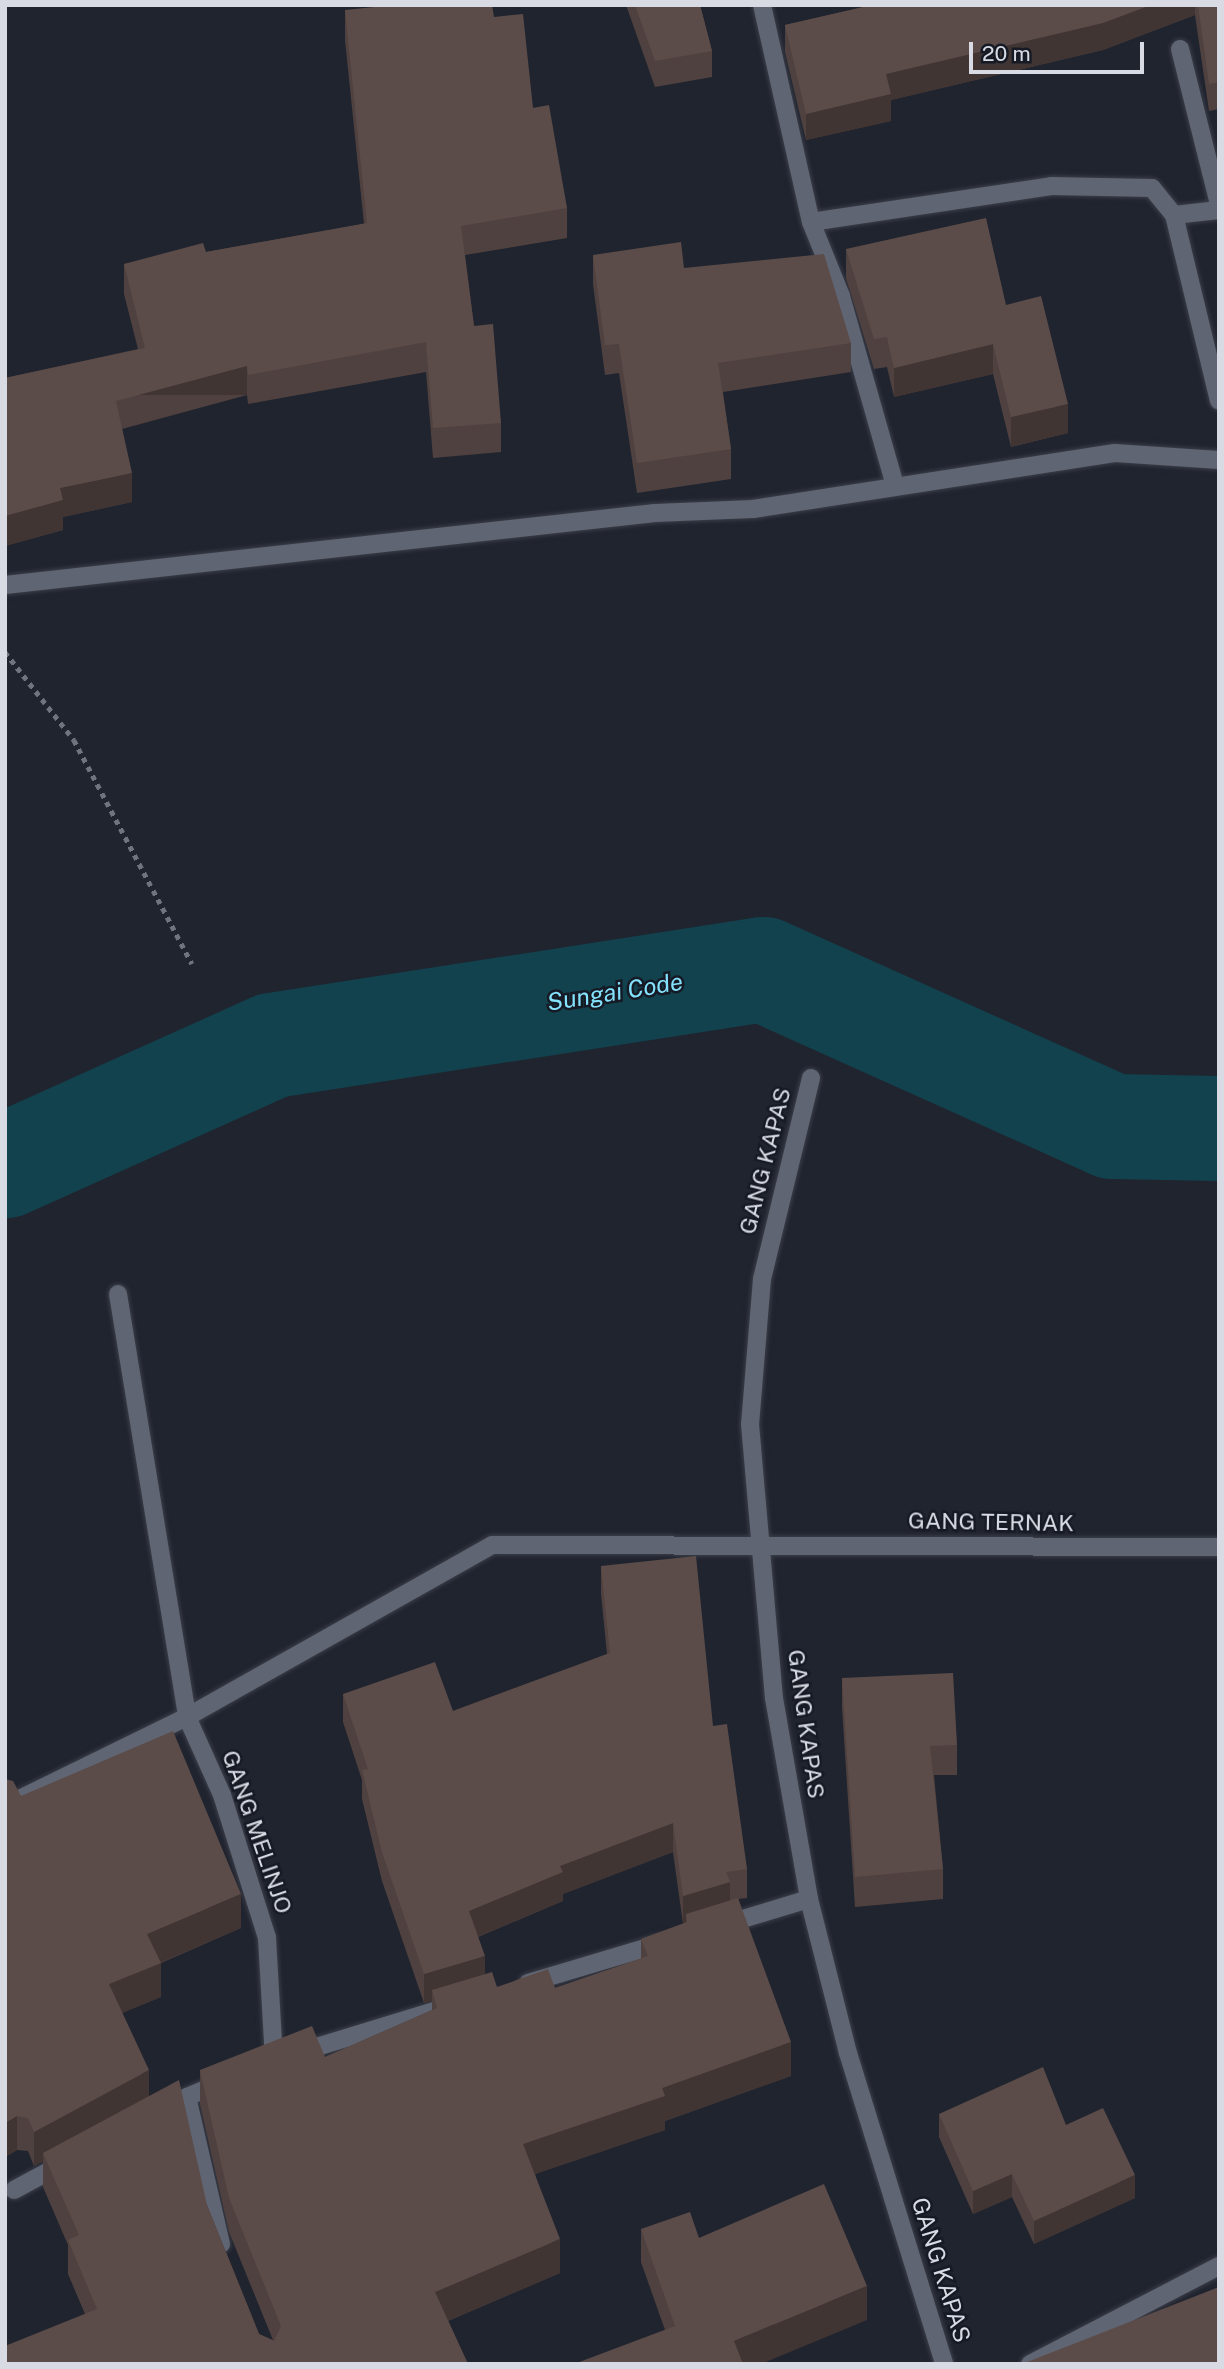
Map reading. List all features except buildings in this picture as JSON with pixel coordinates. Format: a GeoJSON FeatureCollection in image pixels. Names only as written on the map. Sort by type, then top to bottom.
{"type":"FeatureCollection","features":[{"type":"Feature","properties":{"kind":"street"},"geometry":{"type":"LineString","coordinates":[[762,5],[811,222],[862,361],[894,482]]}},
{"type":"Feature","properties":{"kind":"street"},"geometry":{"type":"LineString","coordinates":[[1180,49],[1219,204]]}},
{"type":"Feature","properties":{"kind":"street"},"geometry":{"type":"LineString","coordinates":[[811,222],[1051,186],[1120,183],[1152,188],[1174,215],[1219,401]]}},
{"type":"Feature","properties":{"kind":"street"},"geometry":{"type":"LineString","coordinates":[[1174,215],[1219,210]]}},
{"type":"Feature","properties":{"kind":"street"},"geometry":{"type":"LineString","coordinates":[[5,584],[655,513],[753,509],[894,482],[1115,453],[1219,460]]}},
{"type":"Feature","properties":{"kind":"street","name":"GANG KAPAS"},"geometry":{"type":"LineString","coordinates":[[811,1078],[762,1279],[750,1424],[763,1544],[774,1698],[809,1899],[848,2053],[944,2364]]}},
{"type":"Feature","properties":{"kind":"street","name":"GANG MELINJO"},"geometry":{"type":"LineString","coordinates":[[118,1294],[187,1717],[256,1892],[272,1971],[277,2059]]}},
{"type":"Feature","properties":{"kind":"street","name":"GANG TERNAK"},"geometry":{"type":"LineString","coordinates":[[5,1806],[187,1717],[492,1545],[1219,1546]]}},
{"type":"Feature","properties":{"kind":"street"},"geometry":{"type":"LineString","coordinates":[[703,1931],[809,1899]]}},
{"type":"Feature","properties":{"kind":"street"},"geometry":{"type":"LineString","coordinates":[[503,1991],[676,1939]]}},
{"type":"Feature","properties":{"kind":"street"},"geometry":{"type":"LineString","coordinates":[[164,2110],[187,2097],[277,2059],[463,2003]]}},
{"type":"Feature","properties":{"kind":"street"},"geometry":{"type":"LineString","coordinates":[[187,2097],[228,2261]]}},
{"type":"Feature","properties":{"kind":"street"},"geometry":{"type":"LineString","coordinates":[[13,2190],[83,2153]]}},
{"type":"Feature","properties":{"kind":"street"},"geometry":{"type":"LineString","coordinates":[[1030,2364],[1219,2266]]}},
{"type":"Feature","properties":{"kind":"path"},"geometry":{"type":"LineString","coordinates":[[5,652],[74,740],[192,964]]}},
{"type":"Feature","properties":{"kind":"waterway","name":"Sungai Code"},"geometry":{"type":"LineString","coordinates":[[5,1165],[272,1045],[763,969],[1112,1126],[1219,1128]]}}]}
